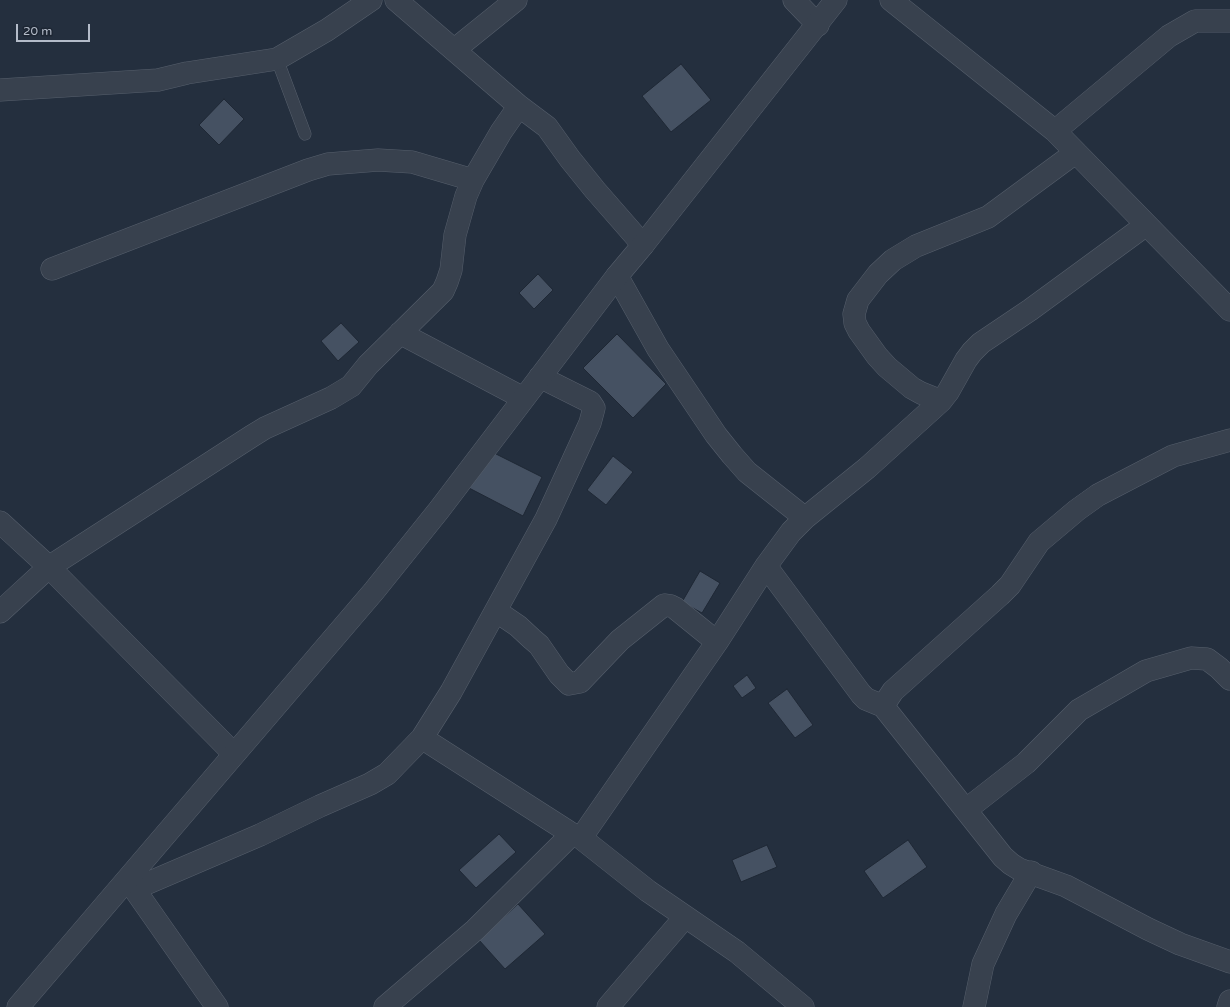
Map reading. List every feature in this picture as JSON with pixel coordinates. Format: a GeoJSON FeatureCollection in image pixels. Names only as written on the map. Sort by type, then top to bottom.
{"type":"FeatureCollection","features":[{"type":"Feature","properties":{"kind":"street"},"geometry":{"type":"LineString","coordinates":[[0,90],[158,80],[277,59],[327,30],[371,0]]}},
{"type":"Feature","properties":{"kind":"street"},"geometry":{"type":"LineString","coordinates":[[396,0],[519,106],[547,127],[580,172],[643,245]]}},
{"type":"Feature","properties":{"kind":"street"},"geometry":{"type":"LineString","coordinates":[[454,50],[516,0]]}},
{"type":"Feature","properties":{"kind":"street"},"geometry":{"type":"LineString","coordinates":[[794,0],[818,25]]}},
{"type":"Feature","properties":{"kind":"street"},"geometry":{"type":"LineString","coordinates":[[18,1007],[131,884],[234,754],[374,591],[617,276],[818,25],[836,0]]}},
{"type":"Feature","properties":{"kind":"street"},"geometry":{"type":"LineString","coordinates":[[891,0],[1055,131],[1230,310]]}},
{"type":"Feature","properties":{"kind":"street"},"geometry":{"type":"LineString","coordinates":[[1055,131],[1169,36],[1195,21],[1230,21]]}},
{"type":"Feature","properties":{"kind":"street"},"geometry":{"type":"LineString","coordinates":[[0,612],[49,567],[252,436],[331,398],[351,386],[368,365],[443,291],[451,270],[457,228],[466,196],[502,132],[519,106]]}},
{"type":"Feature","properties":{"kind":"street"},"geometry":{"type":"LineString","coordinates":[[940,401],[912,388],[887,367],[877,356],[855,323],[854,314],[858,300],[878,274],[893,260],[916,246],[988,217],[1075,153]]}},
{"type":"Feature","properties":{"kind":"street"},"geometry":{"type":"LineString","coordinates":[[52,269],[308,170],[328,164],[378,160],[412,162],[474,180]]}},
{"type":"Feature","properties":{"kind":"street"},"geometry":{"type":"LineString","coordinates":[[385,1007],[475,930],[576,836],[717,642],[766,566],[791,532],[805,518],[867,468],[940,401],[948,392],[969,356],[982,343],[1030,310],[1146,225]]}},
{"type":"Feature","properties":{"kind":"street"},"geometry":{"type":"LineString","coordinates":[[617,276],[658,350],[732,456],[747,472],[805,518]]}},
{"type":"Feature","properties":{"kind":"street"},"geometry":{"type":"LineString","coordinates":[[400,333],[523,398]]}},
{"type":"Feature","properties":{"kind":"street"},"geometry":{"type":"LineString","coordinates":[[131,884],[260,835],[370,784],[387,774],[422,738],[451,692],[546,519],[590,423],[594,408],[590,402],[583,397],[540,377]]}},
{"type":"Feature","properties":{"kind":"street"},"geometry":{"type":"LineString","coordinates":[[883,706],[893,691],[1010,585],[1039,542],[1076,510],[1098,495],[1173,456],[1230,440]]}},
{"type":"Feature","properties":{"kind":"street"},"geometry":{"type":"LineString","coordinates":[[0,522],[49,567],[234,754]]}},
{"type":"Feature","properties":{"kind":"street"},"geometry":{"type":"LineString","coordinates":[[766,566],[861,694],[866,699],[883,706],[1003,857],[1011,864],[1019,869],[1031,872],[1080,892],[1148,929],[1180,944],[1230,962]]}},
{"type":"Feature","properties":{"kind":"street"},"geometry":{"type":"LineString","coordinates":[[496,612],[518,626],[539,645],[559,674],[569,684],[580,682],[620,640],[664,605],[671,606],[717,642]]}},
{"type":"Feature","properties":{"kind":"street"},"geometry":{"type":"LineString","coordinates":[[967,810],[1026,763],[1079,710],[1146,671],[1191,658],[1207,659],[1230,679]]}},
{"type":"Feature","properties":{"kind":"street"},"geometry":{"type":"LineString","coordinates":[[422,738],[576,836],[648,891],[737,952],[803,1007]]}},
{"type":"Feature","properties":{"kind":"street"},"geometry":{"type":"LineString","coordinates":[[974,1007],[983,964],[1006,914],[1031,872]]}},
{"type":"Feature","properties":{"kind":"street"},"geometry":{"type":"LineString","coordinates":[[131,884],[218,1007]]}},
{"type":"Feature","properties":{"kind":"street"},"geometry":{"type":"LineString","coordinates":[[608,1007],[685,916]]}},
{"type":"Feature","properties":{"kind":"street"},"geometry":{"type":"LineString","coordinates":[[1228,1007],[1230,1001]]}},
{"type":"Feature","properties":{"kind":"lane"},"geometry":{"type":"LineString","coordinates":[[277,59],[305,134]]}},
{"type":"Feature","properties":{"kind":"building"},"geometry":{"type":"Polygon","coordinates":[[[681,64],[711,100],[671,132],[642,96],[681,64]]]}},
{"type":"Feature","properties":{"kind":"building"},"geometry":{"type":"Polygon","coordinates":[[[224,99],[244,119],[219,145],[199,125],[224,99]]]}},
{"type":"Feature","properties":{"kind":"building"},"geometry":{"type":"Polygon","coordinates":[[[538,274],[553,290],[534,309],[519,293],[538,274]]]}},
{"type":"Feature","properties":{"kind":"building"},"geometry":{"type":"Polygon","coordinates":[[[341,323],[359,342],[338,361],[321,341],[341,323]]]}},
{"type":"Feature","properties":{"kind":"building"},"geometry":{"type":"Polygon","coordinates":[[[617,334],[666,384],[633,418],[583,368],[617,334]]]}},
{"type":"Feature","properties":{"kind":"building"},"geometry":{"type":"Polygon","coordinates":[[[488,450],[542,477],[523,516],[469,488],[488,450]]]}},
{"type":"Feature","properties":{"kind":"building"},"geometry":{"type":"Polygon","coordinates":[[[613,456],[633,472],[606,505],[587,490],[613,456]]]}},
{"type":"Feature","properties":{"kind":"building"},"geometry":{"type":"Polygon","coordinates":[[[700,571],[720,583],[702,613],[682,602],[700,571]]]}},
{"type":"Feature","properties":{"kind":"building"},"geometry":{"type":"Polygon","coordinates":[[[747,675],[756,688],[742,698],[733,686],[747,675]]]}},
{"type":"Feature","properties":{"kind":"building"},"geometry":{"type":"Polygon","coordinates":[[[787,689],[813,725],[795,738],[768,703],[787,689]]]}},
{"type":"Feature","properties":{"kind":"building"},"geometry":{"type":"Polygon","coordinates":[[[499,834],[516,852],[476,888],[459,870],[499,834]]]}},
{"type":"Feature","properties":{"kind":"building"},"geometry":{"type":"Polygon","coordinates":[[[908,840],[927,867],[883,898],[864,871],[908,840]]]}},
{"type":"Feature","properties":{"kind":"building"},"geometry":{"type":"Polygon","coordinates":[[[767,845],[777,867],[741,882],[732,860],[767,845]]]}},
{"type":"Feature","properties":{"kind":"building"},"geometry":{"type":"Polygon","coordinates":[[[518,904],[545,934],[505,969],[479,940],[518,904]]]}}]}
